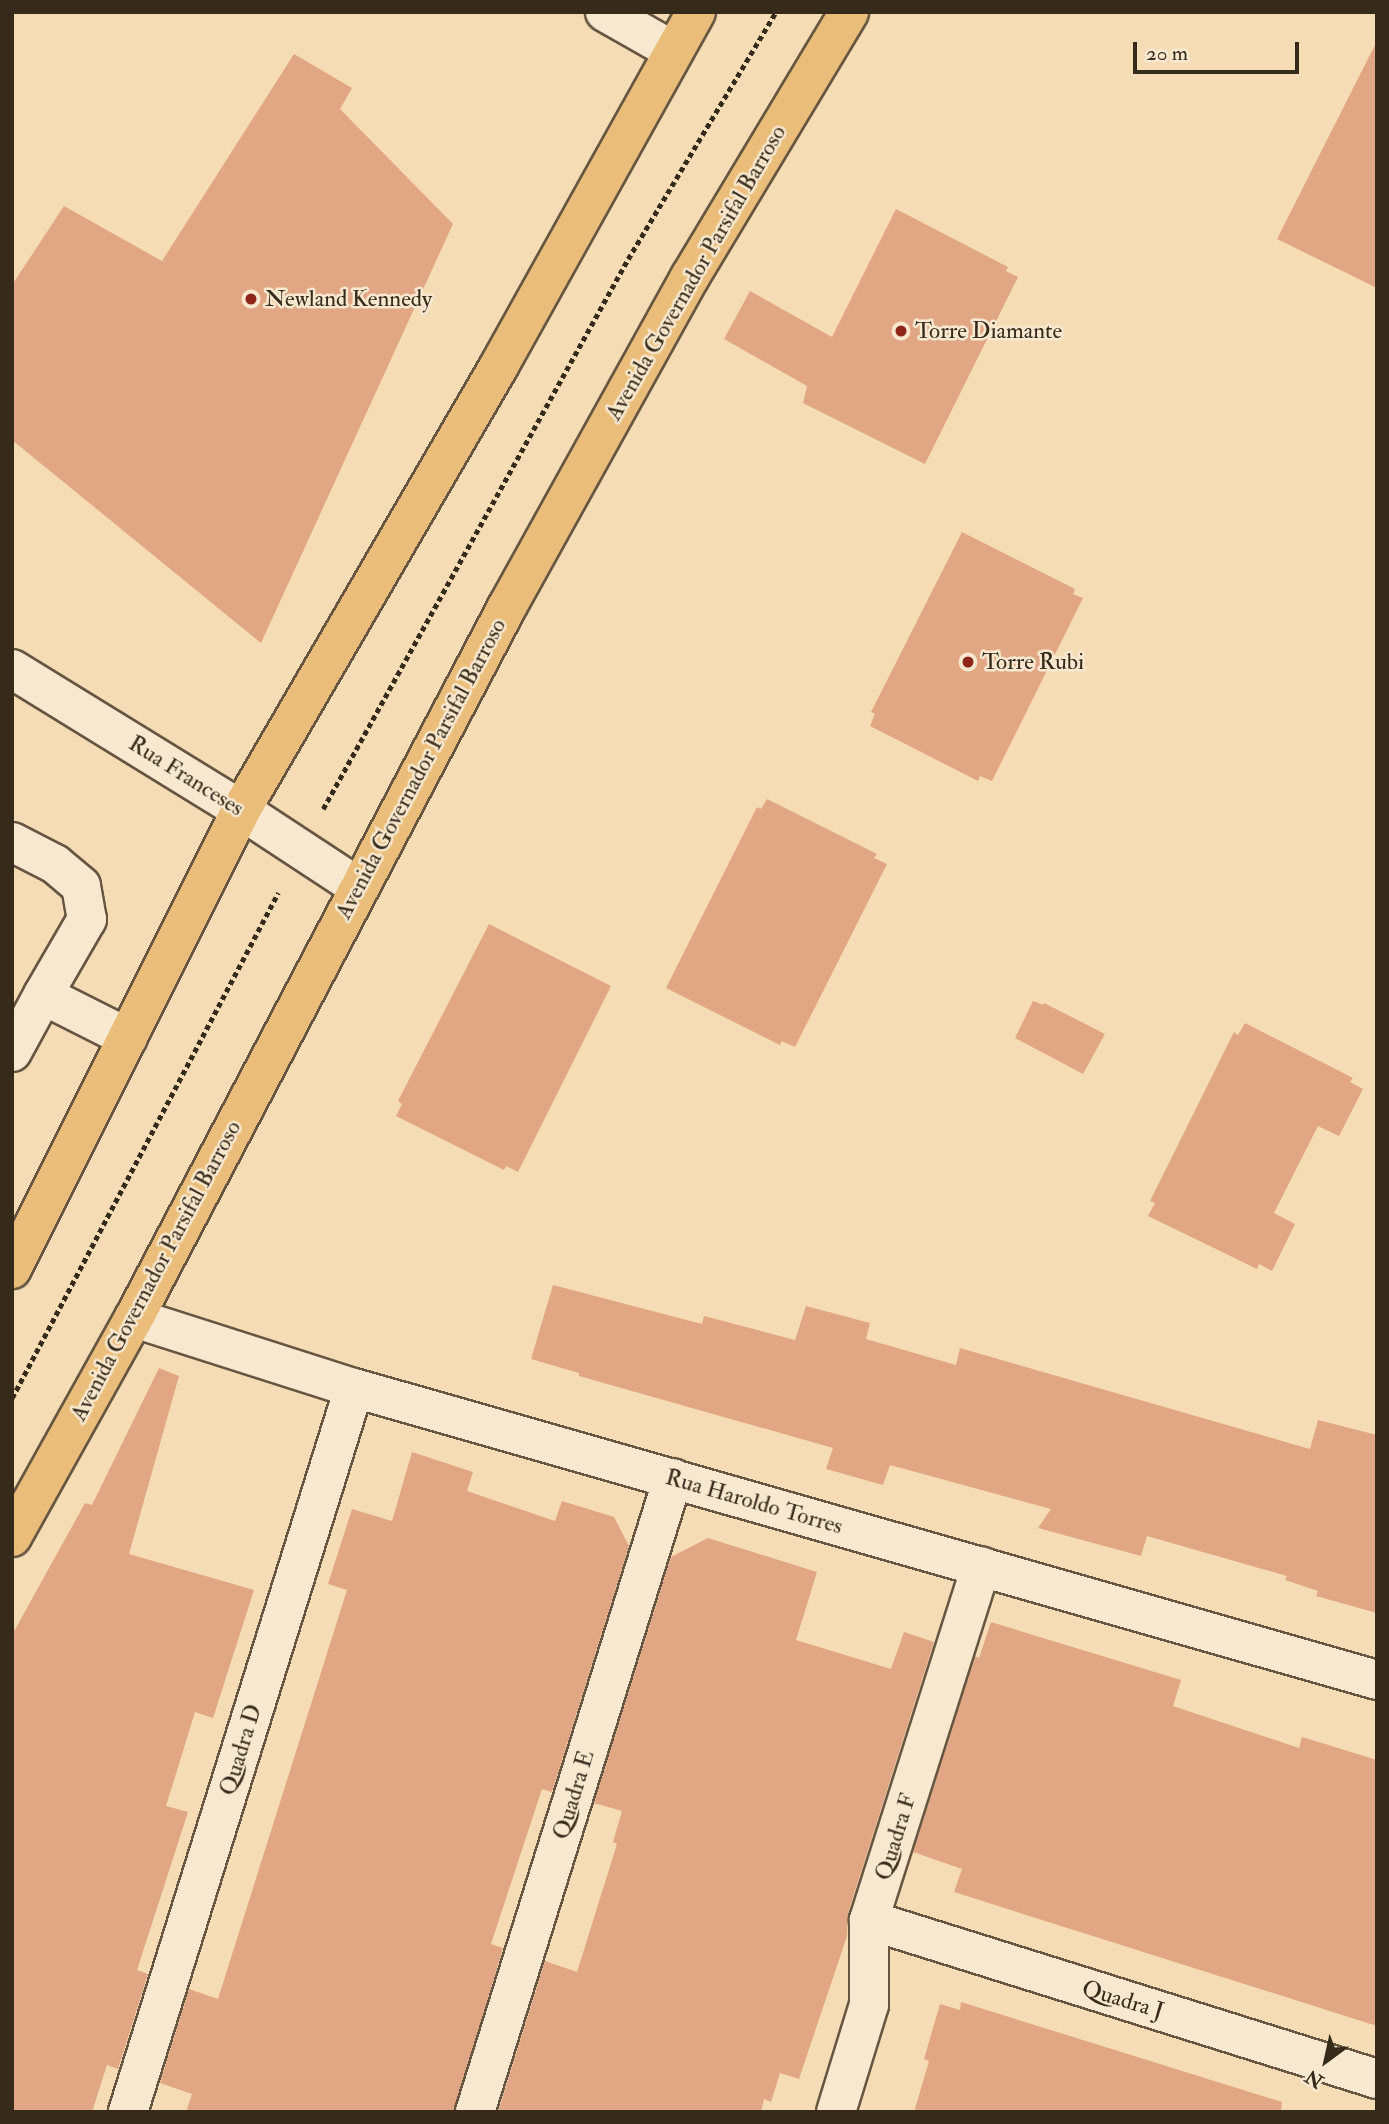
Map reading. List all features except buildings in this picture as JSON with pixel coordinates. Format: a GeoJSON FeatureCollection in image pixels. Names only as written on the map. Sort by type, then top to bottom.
{"type":"FeatureCollection","features":[{"type":"Feature","properties":{"kind":"main road"},"geometry":{"type":"LineString","coordinates":[[12,1269],[241,810],[499,366],[695,12]]}},
{"type":"Feature","properties":{"kind":"main road","name":"Avenida Governador Parsifal Barroso"},"geometry":{"type":"LineString","coordinates":[[12,1537],[134,1318],[507,607],[690,277],[849,12]]}},
{"type":"Feature","properties":{"kind":"street"},"geometry":{"type":"LineString","coordinates":[[605,12],[672,50]]}},
{"type":"Feature","properties":{"kind":"street","name":"Rua Franceses"},"geometry":{"type":"LineString","coordinates":[[12,669],[241,810],[358,887]]}},
{"type":"Feature","properties":{"kind":"street"},"geometry":{"type":"LineString","coordinates":[[12,842],[55,864],[81,886],[87,919],[12,1052]]}},
{"type":"Feature","properties":{"kind":"street"},"geometry":{"type":"LineString","coordinates":[[43,995],[128,1038]]}},
{"type":"Feature","properties":{"kind":"street","name":"Rua Haroldo Torres"},"geometry":{"type":"LineString","coordinates":[[134,1318],[354,1388],[1377,1680]]}},
{"type":"Feature","properties":{"kind":"street","name":"Quadra D"},"geometry":{"type":"LineString","coordinates":[[128,2112],[354,1388]]}},
{"type":"Feature","properties":{"kind":"street","name":"Quadra E"},"geometry":{"type":"LineString","coordinates":[[475,2112],[673,1478]]}},
{"type":"Feature","properties":{"kind":"street","name":"Quadra F"},"geometry":{"type":"LineString","coordinates":[[836,2112],[869,2005],[869,1920],[981,1566]]}},
{"type":"Feature","properties":{"kind":"street","name":"Quadra J"},"geometry":{"type":"LineString","coordinates":[[869,1920],[1377,2079]]}},
{"type":"Feature","properties":{"kind":"path"},"geometry":{"type":"LineString","coordinates":[[12,1398],[302,849],[628,259],[776,12]]}},
{"type":"Feature","properties":{"kind":"place","name":"Newland Kennedy"},"geometry":{"type":"Point","coordinates":[251,299]}},
{"type":"Feature","properties":{"kind":"place","name":"Torre Diamante"},"geometry":{"type":"Point","coordinates":[901,331]}},
{"type":"Feature","properties":{"kind":"place","name":"Torre Rubi"},"geometry":{"type":"Point","coordinates":[968,662]}}]}
